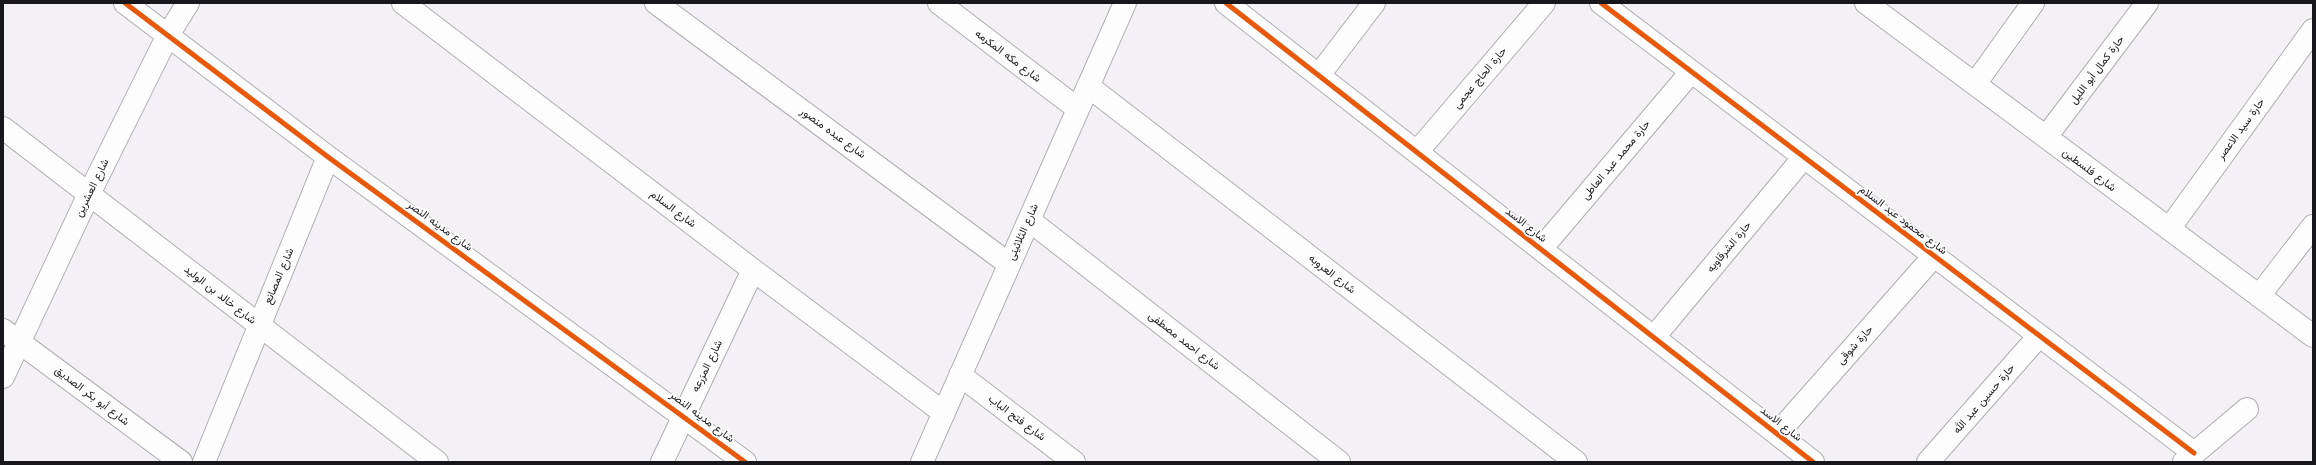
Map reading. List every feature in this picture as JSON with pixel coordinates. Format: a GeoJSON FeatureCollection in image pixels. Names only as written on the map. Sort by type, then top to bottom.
{"type":"FeatureCollection","features":[{"type":"Feature","properties":{"kind":"street","name":"شارع مدينه النصر"},"geometry":{"type":"LineString","coordinates":[[125,3],[328,157],[746,462]]}},
{"type":"Feature","properties":{"kind":"street","name":"شارع العشرين"},"geometry":{"type":"LineString","coordinates":[[3,377],[11,336],[89,194],[168,35],[188,3]]}},
{"type":"Feature","properties":{"kind":"street","name":"شارع السلام"},"geometry":{"type":"LineString","coordinates":[[403,3],[753,270],[944,412]]}},
{"type":"Feature","properties":{"kind":"street","name":"شارع عبده منصور"},"geometry":{"type":"LineString","coordinates":[[656,3],[1009,264]]}},
{"type":"Feature","properties":{"kind":"street","name":"شارع مكه المكرمه"},"geometry":{"type":"LineString","coordinates":[[939,3],[1078,109]]}},
{"type":"Feature","properties":{"kind":"street","name":"شارع الثلاثينى"},"geometry":{"type":"LineString","coordinates":[[922,462],[1125,3]]}},
{"type":"Feature","properties":{"kind":"street","name":"شارع الاسد"},"geometry":{"type":"LineString","coordinates":[[1226,3],[1813,462]]}},
{"type":"Feature","properties":{"kind":"street"},"geometry":{"type":"LineString","coordinates":[[1319,75],[1374,3]]}},
{"type":"Feature","properties":{"kind":"street","name":"حارة الحاج عجمى"},"geometry":{"type":"LineString","coordinates":[[1417,152],[1544,3]]}},
{"type":"Feature","properties":{"kind":"street","name":"شارع محمود عبد السلام"},"geometry":{"type":"LineString","coordinates":[[1601,3],[2039,336],[2189,458]]}},
{"type":"Feature","properties":{"kind":"street","name":"شارع فلسطين"},"geometry":{"type":"LineString","coordinates":[[1866,3],[2313,336]]}},
{"type":"Feature","properties":{"kind":"street"},"geometry":{"type":"LineString","coordinates":[[1974,84],[2033,3]]}},
{"type":"Feature","properties":{"kind":"street","name":"حارة كمال أبو الليل"},"geometry":{"type":"LineString","coordinates":[[2046,137],[2147,3]]}},
{"type":"Feature","properties":{"kind":"street","name":"حارة سيد الاعصر"},"geometry":{"type":"LineString","coordinates":[[2169,228],[2313,30]]}},
{"type":"Feature","properties":{"kind":"street","name":"حارة محمد عبد العاطى"},"geometry":{"type":"LineString","coordinates":[[1541,249],[1691,72]]}},
{"type":"Feature","properties":{"kind":"street","name":"شارع العروبه"},"geometry":{"type":"LineString","coordinates":[[1088,86],[1576,462]]}},
{"type":"Feature","properties":{"kind":"street","name":"شارع خالد بن الوليد"},"geometry":{"type":"LineString","coordinates":[[3,128],[437,462]]}},
{"type":"Feature","properties":{"kind":"street","name":"شارع المصانع"},"geometry":{"type":"LineString","coordinates":[[204,462],[258,325],[328,157]]}},
{"type":"Feature","properties":{"kind":"street","name":"حارة الشرقاويه"},"geometry":{"type":"LineString","coordinates":[[1654,337],[1804,157]]}},
{"type":"Feature","properties":{"kind":"street","name":"شارع احمد مصطفى"},"geometry":{"type":"LineString","coordinates":[[1028,220],[1339,462]]}},
{"type":"Feature","properties":{"kind":"street"},"geometry":{"type":"LineString","coordinates":[[2259,296],[2313,226]]}},
{"type":"Feature","properties":{"kind":"street","name":"حارة شوقى"},"geometry":{"type":"LineString","coordinates":[[1777,434],[1934,256]]}},
{"type":"Feature","properties":{"kind":"street","name":"شارع المزرعه"},"geometry":{"type":"LineString","coordinates":[[662,462],[753,270]]}},
{"type":"Feature","properties":{"kind":"street","name":"شارع أبو بكر الصديق"},"geometry":{"type":"LineString","coordinates":[[11,336],[180,462]]}},
{"type":"Feature","properties":{"kind":"street","name":"حارة حسين عبد الله"},"geometry":{"type":"LineString","coordinates":[[1928,462],[2039,336]]}},
{"type":"Feature","properties":{"kind":"street","name":"شارع فتح الباب"},"geometry":{"type":"LineString","coordinates":[[960,375],[1074,462]]}},
{"type":"Feature","properties":{"kind":"street"},"geometry":{"type":"LineString","coordinates":[[2189,458],[2247,409]]}},
{"type":"Feature","properties":{"kind":"cycle path"},"geometry":{"type":"LineString","coordinates":[[125,3],[328,157],[745,462]]}},
{"type":"Feature","properties":{"kind":"cycle path"},"geometry":{"type":"LineString","coordinates":[[1226,3],[1813,462]]}},
{"type":"Feature","properties":{"kind":"cycle path"},"geometry":{"type":"LineString","coordinates":[[1601,3],[2194,453]]}}]}
